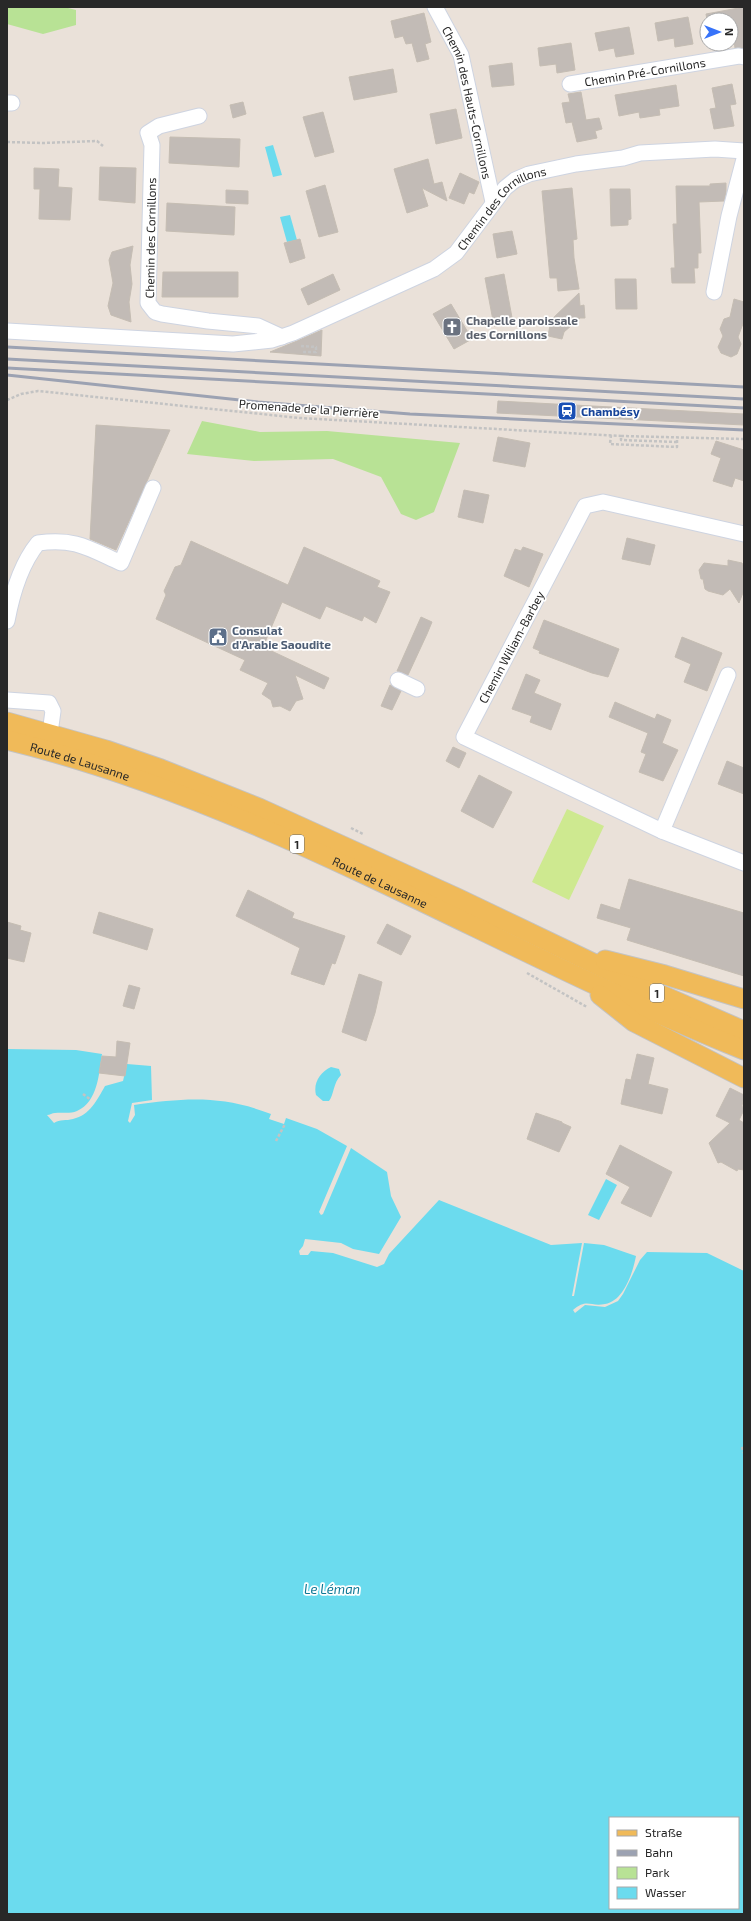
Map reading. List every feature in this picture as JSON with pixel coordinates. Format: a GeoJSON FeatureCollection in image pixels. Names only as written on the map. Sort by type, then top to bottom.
{"type":"FeatureCollection","features":[{"type":"Feature","properties":{"kind":"main road","name":"Route de Lausanne"},"geometry":{"type":"LineString","coordinates":[[7,722],[106,750],[161,769],[259,808],[315,832],[572,952],[641,986],[744,1031]]}},
{"type":"Feature","properties":{"kind":"main road","name":"Route de Lausanne"},"geometry":{"type":"LineString","coordinates":[[7,740],[107,769],[227,814],[397,890],[670,1020],[744,1050]]}},
{"type":"Feature","properties":{"kind":"main road"},"geometry":{"type":"LineString","coordinates":[[572,952],[672,977],[744,999]]}},
{"type":"Feature","properties":{"kind":"main road"},"geometry":{"type":"LineString","coordinates":[[575,976],[634,1022],[744,1078]]}},
{"type":"Feature","properties":{"kind":"street","name":"Chemin des Hauts-Cornillons"},"geometry":{"type":"LineString","coordinates":[[435,7],[461,55],[493,202]]}},
{"type":"Feature","properties":{"kind":"street","name":"Chemin Pré-Cornillons"},"geometry":{"type":"LineString","coordinates":[[570,84],[739,56],[744,57]]}},
{"type":"Feature","properties":{"kind":"street","name":"Chemin des Cornillons"},"geometry":{"type":"LineString","coordinates":[[199,116],[159,126],[148,133],[152,145],[148,303],[155,312],[162,314],[208,321],[258,326],[288,335]]}},
{"type":"Feature","properties":{"kind":"street","name":"Chemin des Cornillons"},"geometry":{"type":"LineString","coordinates":[[7,331],[233,344],[255,343],[288,335],[434,269],[456,253],[493,202],[505,188],[515,180],[548,170],[623,158],[640,153],[715,149],[744,151]]}},
{"type":"Feature","properties":{"kind":"street"},"geometry":{"type":"LineString","coordinates":[[714,292],[729,216],[744,159]]}},
{"type":"Feature","properties":{"kind":"street"},"geometry":{"type":"LineString","coordinates":[[7,621],[10,602],[29,554],[38,543],[57,540],[75,542],[121,563],[153,488]]}},
{"type":"Feature","properties":{"kind":"street","name":"Chemin Wiliam-Barbey"},"geometry":{"type":"LineString","coordinates":[[744,534],[603,502],[585,506],[464,737],[662,831],[744,863]]}},
{"type":"Feature","properties":{"kind":"street"},"geometry":{"type":"LineString","coordinates":[[662,831],[728,675]]}},
{"type":"Feature","properties":{"kind":"street"},"geometry":{"type":"LineString","coordinates":[[398,680],[417,689]]}},
{"type":"Feature","properties":{"kind":"street"},"geometry":{"type":"LineString","coordinates":[[7,700],[49,703],[53,711],[50,733]]}},
{"type":"Feature","properties":{"kind":"path"},"geometry":{"type":"LineString","coordinates":[[7,142],[43,143],[97,141],[103,146]]}},
{"type":"Feature","properties":{"kind":"path"},"geometry":{"type":"LineString","coordinates":[[288,335],[296,346],[316,346],[316,352],[303,352]]}},
{"type":"Feature","properties":{"kind":"path","name":"Promenade de la Pierrière"},"geometry":{"type":"LineString","coordinates":[[7,400],[21,394],[38,391],[300,417],[621,436]]}},
{"type":"Feature","properties":{"kind":"path"},"geometry":{"type":"LineString","coordinates":[[611,436],[610,444],[676,447],[677,438]]}},
{"type":"Feature","properties":{"kind":"path"},"geometry":{"type":"LineString","coordinates":[[676,442],[621,440],[621,436],[744,439]]}},
{"type":"Feature","properties":{"kind":"path"},"geometry":{"type":"LineString","coordinates":[[352,828],[363,834]]}},
{"type":"Feature","properties":{"kind":"path"},"geometry":{"type":"LineString","coordinates":[[83,1094],[91,1100]]}},
{"type":"Feature","properties":{"kind":"path"},"geometry":{"type":"LineString","coordinates":[[276,1141],[284,1124]]}},
{"type":"Feature","properties":{"kind":"path"},"geometry":{"type":"LineString","coordinates":[[742,1447],[744,1453]]}},
{"type":"Feature","properties":{"kind":"green space"},"geometry":{"type":"Polygon","coordinates":[[[7,7],[64,7],[76,10],[76,25],[43,34],[7,24],[7,7]]]}},
{"type":"Feature","properties":{"kind":"green space"},"geometry":{"type":"Polygon","coordinates":[[[202,421],[260,432],[327,431],[460,443],[434,512],[416,520],[401,514],[381,477],[333,459],[254,461],[187,454],[202,421]]]}},
{"type":"Feature","properties":{"kind":"green space"},"geometry":{"type":"Polygon","coordinates":[[[567,809],[604,826],[569,900],[532,882],[567,809]]]}},
{"type":"Feature","properties":{"kind":"water"},"geometry":{"type":"Polygon","coordinates":[[[273,145],[282,175],[273,177],[265,147],[273,145]]]}},
{"type":"Feature","properties":{"kind":"water"},"geometry":{"type":"Polygon","coordinates":[[[290,215],[297,240],[287,242],[280,217],[290,215]]]}},
{"type":"Feature","properties":{"kind":"water","name":"Le Léman"},"geometry":{"type":"Polygon","coordinates":[[[7,1049],[76,1050],[102,1054],[96,1086],[89,1101],[84,1107],[74,1112],[54,1113],[47,1115],[54,1123],[73,1119],[84,1114],[92,1106],[105,1086],[123,1081],[127,1064],[151,1066],[152,1100],[132,1103],[128,1121],[130,1123],[135,1115],[134,1105],[170,1101],[203,1100],[220,1101],[253,1108],[271,1114],[269,1119],[284,1124],[286,1118],[317,1129],[347,1146],[319,1212],[321,1215],[323,1214],[351,1148],[387,1172],[391,1196],[401,1217],[379,1254],[353,1249],[341,1243],[305,1239],[303,1246],[299,1251],[300,1255],[308,1255],[311,1251],[333,1253],[377,1267],[384,1264],[389,1254],[439,1200],[551,1245],[582,1243],[572,1296],[574,1296],[584,1243],[604,1245],[636,1256],[633,1270],[626,1285],[622,1292],[612,1302],[600,1305],[582,1304],[573,1310],[575,1313],[585,1305],[605,1307],[618,1301],[640,1260],[647,1252],[707,1253],[744,1271],[744,1914],[7,1914],[7,1049]]]}},
{"type":"Feature","properties":{"kind":"water"},"geometry":{"type":"Polygon","coordinates":[[[331,1067],[339,1069],[341,1075],[336,1082],[329,1101],[323,1101],[316,1095],[316,1086],[318,1078],[331,1067]]]}},
{"type":"Feature","properties":{"kind":"water"},"geometry":{"type":"Polygon","coordinates":[[[606,1179],[617,1185],[599,1220],[588,1215],[606,1179]]]}},
{"type":"Feature","properties":{"kind":"building"},"geometry":{"type":"Polygon","coordinates":[[[744,7],[744,48],[739,48],[739,12],[717,12],[744,7]]]}},
{"type":"Feature","properties":{"kind":"building"},"geometry":{"type":"Polygon","coordinates":[[[424,13],[431,42],[425,44],[429,59],[417,62],[412,43],[406,44],[403,36],[395,38],[391,21],[424,13]]]}},
{"type":"Feature","properties":{"kind":"building"},"geometry":{"type":"Polygon","coordinates":[[[688,17],[693,44],[675,47],[674,38],[658,41],[655,23],[688,17]]]}},
{"type":"Feature","properties":{"kind":"building"},"geometry":{"type":"Polygon","coordinates":[[[629,27],[634,54],[616,57],[614,48],[599,51],[595,33],[629,27]]]}},
{"type":"Feature","properties":{"kind":"building"},"geometry":{"type":"Polygon","coordinates":[[[571,43],[575,70],[557,73],[556,64],[540,66],[538,48],[571,43]]]}},
{"type":"Feature","properties":{"kind":"building"},"geometry":{"type":"Polygon","coordinates":[[[512,63],[514,85],[492,87],[489,66],[512,63]]]}},
{"type":"Feature","properties":{"kind":"building"},"geometry":{"type":"Polygon","coordinates":[[[393,69],[397,92],[354,100],[349,77],[393,69]]]}},
{"type":"Feature","properties":{"kind":"building"},"geometry":{"type":"Polygon","coordinates":[[[732,84],[736,104],[730,105],[734,126],[714,129],[710,109],[716,108],[712,88],[732,84]]]}},
{"type":"Feature","properties":{"kind":"building"},"geometry":{"type":"Polygon","coordinates":[[[676,85],[679,106],[659,109],[660,115],[640,118],[639,112],[619,116],[615,95],[676,85]]]}},
{"type":"Feature","properties":{"kind":"building"},"geometry":{"type":"Polygon","coordinates":[[[581,92],[586,120],[599,118],[602,129],[595,131],[597,138],[577,142],[572,122],[566,123],[562,103],[570,102],[568,94],[581,92]]]}},
{"type":"Feature","properties":{"kind":"building"},"geometry":{"type":"Polygon","coordinates":[[[243,102],[246,114],[233,118],[230,105],[243,102]]]}},
{"type":"Feature","properties":{"kind":"building"},"geometry":{"type":"Polygon","coordinates":[[[456,109],[462,138],[436,144],[430,114],[456,109]]]}},
{"type":"Feature","properties":{"kind":"building"},"geometry":{"type":"Polygon","coordinates":[[[323,112],[334,152],[315,157],[303,117],[323,112]]]}},
{"type":"Feature","properties":{"kind":"building"},"geometry":{"type":"Polygon","coordinates":[[[170,137],[240,139],[239,167],[169,163],[170,137]]]}},
{"type":"Feature","properties":{"kind":"building"},"geometry":{"type":"Polygon","coordinates":[[[428,159],[434,184],[442,182],[447,201],[422,188],[428,206],[407,213],[394,169],[428,159]]]}},
{"type":"Feature","properties":{"kind":"building"},"geometry":{"type":"Polygon","coordinates":[[[100,167],[136,168],[135,203],[99,200],[100,167]]]}},
{"type":"Feature","properties":{"kind":"building"},"geometry":{"type":"Polygon","coordinates":[[[34,168],[59,169],[58,187],[72,188],[70,220],[39,219],[40,189],[34,189],[34,168]]]}},
{"type":"Feature","properties":{"kind":"building"},"geometry":{"type":"Polygon","coordinates":[[[460,173],[479,182],[474,194],[469,192],[464,204],[449,198],[460,173]]]}},
{"type":"Feature","properties":{"kind":"building"},"geometry":{"type":"Polygon","coordinates":[[[726,183],[724,201],[699,202],[701,253],[698,253],[698,268],[694,268],[695,283],[672,283],[671,268],[675,268],[673,224],[677,224],[676,186],[710,186],[710,184],[726,183]]]}},
{"type":"Feature","properties":{"kind":"building"},"geometry":{"type":"Polygon","coordinates":[[[325,185],[338,232],[319,237],[306,191],[325,185]]]}},
{"type":"Feature","properties":{"kind":"building"},"geometry":{"type":"Polygon","coordinates":[[[572,188],[577,239],[573,240],[574,258],[579,289],[558,291],[557,278],[550,278],[542,191],[572,188]]]}},
{"type":"Feature","properties":{"kind":"building"},"geometry":{"type":"Polygon","coordinates":[[[610,189],[630,189],[631,219],[628,220],[628,225],[611,226],[610,189]]]}},
{"type":"Feature","properties":{"kind":"building"},"geometry":{"type":"Polygon","coordinates":[[[226,190],[248,191],[248,204],[226,203],[226,190]]]}},
{"type":"Feature","properties":{"kind":"building"},"geometry":{"type":"Polygon","coordinates":[[[167,203],[235,207],[234,235],[166,231],[167,203]]]}},
{"type":"Feature","properties":{"kind":"building"},"geometry":{"type":"Polygon","coordinates":[[[512,231],[517,254],[497,258],[493,234],[512,231]]]}},
{"type":"Feature","properties":{"kind":"building"},"geometry":{"type":"Polygon","coordinates":[[[300,239],[305,258],[290,263],[284,243],[300,239]]]}},
{"type":"Feature","properties":{"kind":"building"},"geometry":{"type":"Polygon","coordinates":[[[133,246],[130,265],[132,284],[129,302],[131,322],[111,315],[108,306],[113,283],[109,260],[112,252],[133,246]]]}},
{"type":"Feature","properties":{"kind":"building"},"geometry":{"type":"Polygon","coordinates":[[[163,272],[238,272],[238,297],[162,297],[163,272]]]}},
{"type":"Feature","properties":{"kind":"building"},"geometry":{"type":"Polygon","coordinates":[[[333,274],[340,290],[308,305],[301,289],[333,274]]]}},
{"type":"Feature","properties":{"kind":"building"},"geometry":{"type":"Polygon","coordinates":[[[504,274],[513,323],[494,326],[485,278],[504,274]]]}},
{"type":"Feature","properties":{"kind":"building"},"geometry":{"type":"Polygon","coordinates":[[[615,279],[636,279],[637,309],[616,309],[615,279]]]}},
{"type":"Feature","properties":{"kind":"building"},"geometry":{"type":"Polygon","coordinates":[[[579,293],[580,306],[584,305],[585,318],[580,318],[564,332],[562,339],[548,336],[551,320],[579,293]]]}},
{"type":"Feature","properties":{"kind":"building"},"geometry":{"type":"Polygon","coordinates":[[[734,299],[744,302],[744,321],[738,337],[741,344],[737,354],[731,357],[721,353],[718,347],[723,336],[720,329],[724,319],[730,317],[734,299]]]}},
{"type":"Feature","properties":{"kind":"building","name":"Chapelle paroissale des Cornillons"},"geometry":{"type":"Polygon","coordinates":[[[451,304],[472,339],[454,349],[433,314],[451,304]]]}},
{"type":"Feature","properties":{"kind":"building"},"geometry":{"type":"Polygon","coordinates":[[[322,330],[321,356],[270,352],[297,341],[322,330]]]}},
{"type":"Feature","properties":{"kind":"building"},"geometry":{"type":"Polygon","coordinates":[[[498,401],[744,414],[744,425],[497,413],[498,401]]]}},
{"type":"Feature","properties":{"kind":"building"},"geometry":{"type":"Polygon","coordinates":[[[96,425],[170,430],[116,550],[90,539],[96,425]]]}},
{"type":"Feature","properties":{"kind":"building"},"geometry":{"type":"Polygon","coordinates":[[[498,437],[530,443],[525,467],[493,461],[498,437]]]}},
{"type":"Feature","properties":{"kind":"building"},"geometry":{"type":"Polygon","coordinates":[[[716,441],[744,450],[744,481],[735,478],[732,487],[713,481],[721,458],[711,454],[716,441]]]}},
{"type":"Feature","properties":{"kind":"building"},"geometry":{"type":"Polygon","coordinates":[[[464,490],[489,495],[483,523],[458,517],[464,490]]]}},
{"type":"Feature","properties":{"kind":"building"},"geometry":{"type":"Polygon","coordinates":[[[627,538],[655,545],[650,565],[622,559],[627,538]]]}},
{"type":"Feature","properties":{"kind":"building","name":"Consulat d'Arabie Saoudite"},"geometry":{"type":"Polygon","coordinates":[[[191,541],[288,585],[304,547],[380,581],[377,587],[390,592],[376,623],[364,616],[362,621],[326,606],[320,619],[282,602],[263,647],[329,678],[324,689],[295,675],[303,699],[296,701],[290,711],[280,706],[273,707],[271,700],[262,694],[268,683],[240,670],[245,660],[156,619],[166,595],[164,591],[175,567],[181,565],[191,541]]]}},
{"type":"Feature","properties":{"kind":"building"},"geometry":{"type":"Polygon","coordinates":[[[523,547],[543,554],[529,587],[504,576],[515,549],[521,551],[523,547]]]}},
{"type":"Feature","properties":{"kind":"building"},"geometry":{"type":"Polygon","coordinates":[[[728,560],[742,563],[744,567],[744,590],[739,603],[730,589],[723,595],[708,591],[705,589],[703,579],[701,579],[699,570],[704,563],[728,566],[728,560]]]}},
{"type":"Feature","properties":{"kind":"building"},"geometry":{"type":"Polygon","coordinates":[[[421,617],[432,622],[408,675],[397,671],[421,617]]]}},
{"type":"Feature","properties":{"kind":"building"},"geometry":{"type":"Polygon","coordinates":[[[544,620],[619,649],[608,677],[592,673],[539,653],[540,651],[533,648],[544,620]]]}},
{"type":"Feature","properties":{"kind":"building"},"geometry":{"type":"Polygon","coordinates":[[[682,637],[722,653],[707,691],[684,682],[691,664],[675,657],[682,637]]]}},
{"type":"Feature","properties":{"kind":"building"},"geometry":{"type":"Polygon","coordinates":[[[526,674],[540,680],[534,693],[561,704],[551,730],[530,722],[532,716],[512,709],[526,674]]]}},
{"type":"Feature","properties":{"kind":"building"},"geometry":{"type":"Polygon","coordinates":[[[390,685],[401,691],[392,710],[381,706],[390,685]]]}},
{"type":"Feature","properties":{"kind":"building"},"geometry":{"type":"Polygon","coordinates":[[[615,702],[655,719],[657,714],[671,720],[662,743],[678,750],[663,781],[639,772],[646,754],[641,752],[648,733],[609,717],[615,702]]]}},
{"type":"Feature","properties":{"kind":"building"},"geometry":{"type":"Polygon","coordinates":[[[453,747],[466,753],[459,768],[446,761],[453,747]]]}},
{"type":"Feature","properties":{"kind":"building"},"geometry":{"type":"Polygon","coordinates":[[[727,761],[744,768],[744,794],[718,784],[727,761]]]}},
{"type":"Feature","properties":{"kind":"building"},"geometry":{"type":"Polygon","coordinates":[[[479,775],[512,792],[493,828],[461,811],[479,775]]]}},
{"type":"Feature","properties":{"kind":"building"},"geometry":{"type":"Polygon","coordinates":[[[629,879],[744,913],[744,976],[627,940],[631,928],[597,918],[601,904],[620,910],[629,879]]]}},
{"type":"Feature","properties":{"kind":"building"},"geometry":{"type":"Polygon","coordinates":[[[248,890],[294,913],[292,918],[345,936],[335,964],[332,963],[324,985],[291,974],[300,948],[236,916],[248,890]]]}},
{"type":"Feature","properties":{"kind":"building"},"geometry":{"type":"Polygon","coordinates":[[[99,912],[153,929],[147,950],[93,933],[99,912]]]}},
{"type":"Feature","properties":{"kind":"building"},"geometry":{"type":"Polygon","coordinates":[[[7,922],[21,926],[20,930],[31,933],[24,962],[7,958],[7,922]]]}},
{"type":"Feature","properties":{"kind":"building"},"geometry":{"type":"Polygon","coordinates":[[[387,924],[411,936],[401,955],[377,943],[387,924]]]}},
{"type":"Feature","properties":{"kind":"building"},"geometry":{"type":"Polygon","coordinates":[[[359,974],[382,982],[375,1013],[366,1041],[342,1032],[359,974]]]}},
{"type":"Feature","properties":{"kind":"building"},"geometry":{"type":"Polygon","coordinates":[[[129,985],[140,988],[134,1009],[123,1006],[129,985]]]}},
{"type":"Feature","properties":{"kind":"building"},"geometry":{"type":"Polygon","coordinates":[[[117,1041],[130,1043],[125,1076],[99,1073],[102,1056],[116,1057],[117,1041]]]}},
{"type":"Feature","properties":{"kind":"building"},"geometry":{"type":"Polygon","coordinates":[[[637,1054],[654,1058],[648,1084],[668,1089],[662,1114],[621,1104],[626,1079],[631,1080],[637,1054]]]}},
{"type":"Feature","properties":{"kind":"building"},"geometry":{"type":"Polygon","coordinates":[[[730,1088],[744,1095],[742,1106],[744,1110],[739,1120],[744,1123],[744,1170],[738,1169],[737,1171],[721,1162],[718,1163],[709,1143],[730,1123],[716,1116],[730,1088]]]}},
{"type":"Feature","properties":{"kind":"building"},"geometry":{"type":"Polygon","coordinates":[[[536,1113],[562,1122],[571,1127],[559,1152],[527,1139],[536,1113]]]}},
{"type":"Feature","properties":{"kind":"building"},"geometry":{"type":"Polygon","coordinates":[[[620,1145],[672,1172],[651,1217],[621,1203],[630,1187],[606,1174],[620,1145]]]}},
{"type":"Feature","properties":{"kind":"railway"},"geometry":{"type":"LineString","coordinates":[[7,347],[744,387]]}},
{"type":"Feature","properties":{"kind":"railway"},"geometry":{"type":"LineString","coordinates":[[7,359],[744,399]]}},
{"type":"Feature","properties":{"kind":"railway"},"geometry":{"type":"LineString","coordinates":[[7,368],[744,408]]}},
{"type":"Feature","properties":{"kind":"railway"},"geometry":{"type":"LineString","coordinates":[[7,375],[258,402],[410,414],[744,430]]}},
{"type":"Feature","properties":{"kind":"place","name":"Chapelle paroissale des Cornillons"},"geometry":{"type":"Point","coordinates":[452,327]}},
{"type":"Feature","properties":{"kind":"place","name":"Chambésy"},"geometry":{"type":"Point","coordinates":[567,411]}},
{"type":"Feature","properties":{"kind":"place","name":"Consulat d'Arabie Saoudite"},"geometry":{"type":"Point","coordinates":[218,637]}}]}
